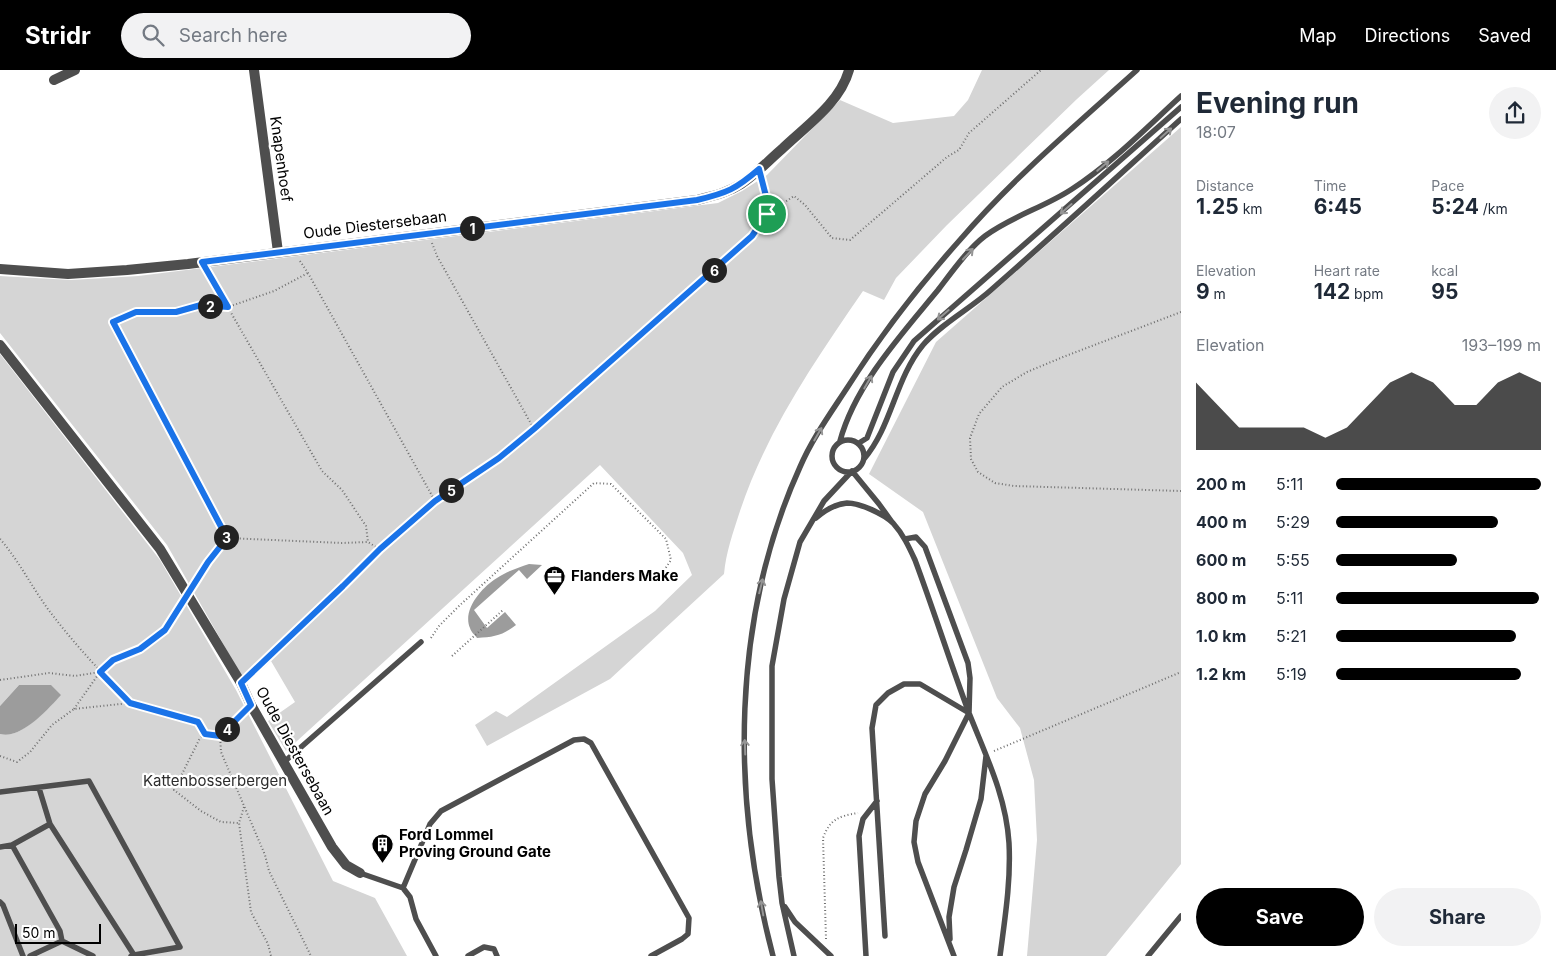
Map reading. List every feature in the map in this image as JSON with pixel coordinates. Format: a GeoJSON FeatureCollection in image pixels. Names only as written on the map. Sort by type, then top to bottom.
{"type":"FeatureCollection","features":[{"type":"Feature","properties":{"kind":"street"},"geometry":{"type":"LineString","coordinates":[[54,80],[75,70]]}},
{"type":"Feature","properties":{"kind":"street","name":"Knapenhoef"},"geometry":{"type":"LineString","coordinates":[[254,70],[278,252]]}},
{"type":"Feature","properties":{"kind":"street","name":"Oude Diestersebaan"},"geometry":{"type":"LineString","coordinates":[[0,270],[68,274],[127,270],[697,200],[722,194],[741,184],[759,169],[826,108],[837,93],[849,70]]}},
{"type":"Feature","properties":{"kind":"street","name":"Oude Diestersebaan"},"geometry":{"type":"LineString","coordinates":[[0,345],[160,549],[241,683],[251,705],[332,847],[346,865],[360,873]]}},
{"type":"Feature","properties":{"kind":"lane"},"geometry":{"type":"LineString","coordinates":[[773,956],[765,928],[749,822],[744,722],[754,611],[768,556],[800,467],[827,419],[890,323],[959,240],[1030,169],[1137,70]]}},
{"type":"Feature","properties":{"kind":"lane"},"geometry":{"type":"LineString","coordinates":[[852,471],[842,471],[834,464],[832,449],[840,441],[843,428],[852,410],[876,368],[959,263],[984,237],[1034,208],[1069,191],[1090,177],[1181,96]]}},
{"type":"Feature","properties":{"kind":"lane"},"geometry":{"type":"LineString","coordinates":[[858,444],[867,438],[893,372],[914,341],[1181,107]]}},
{"type":"Feature","properties":{"kind":"lane"},"geometry":{"type":"LineString","coordinates":[[794,956],[782,903],[772,779],[772,666],[784,599],[800,542],[810,522],[824,502],[852,471],[860,466],[871,450],[909,366],[925,343],[989,292],[1181,119]]}},
{"type":"Feature","properties":{"kind":"lane"},"geometry":{"type":"LineString","coordinates":[[840,441],[849,439],[858,444],[862,448],[864,458]]}},
{"type":"Feature","properties":{"kind":"lane"},"geometry":{"type":"LineString","coordinates":[[852,471],[905,538],[926,588],[969,713],[996,779],[1003,805],[1009,843],[1009,884],[1000,956]]}},
{"type":"Feature","properties":{"kind":"lane"},"geometry":{"type":"LineString","coordinates":[[810,522],[826,510],[847,503],[878,513],[892,522]]}},
{"type":"Feature","properties":{"kind":"lane"},"geometry":{"type":"LineString","coordinates":[[905,538],[916,537],[926,548],[965,654],[970,678],[969,713],[926,794],[916,821],[914,842],[918,862],[954,956]]}},
{"type":"Feature","properties":{"kind":"lane"},"geometry":{"type":"LineString","coordinates":[[284,762],[421,642]]}},
{"type":"Feature","properties":{"kind":"lane"},"geometry":{"type":"LineString","coordinates":[[885,936],[872,728],[876,705],[888,693],[904,684],[920,684],[969,713]]}},
{"type":"Feature","properties":{"kind":"lane"},"geometry":{"type":"LineString","coordinates":[[404,888],[430,824],[442,812],[574,740],[584,739],[591,743],[689,918],[688,934],[651,956]]}},
{"type":"Feature","properties":{"kind":"lane"},"geometry":{"type":"LineString","coordinates":[[950,946],[949,917],[954,887],[981,799],[986,755]]}},
{"type":"Feature","properties":{"kind":"lane"},"geometry":{"type":"LineString","coordinates":[[0,792],[90,782],[180,947],[132,955],[50,824],[39,788]]}},
{"type":"Feature","properties":{"kind":"lane"},"geometry":{"type":"LineString","coordinates":[[866,956],[859,836],[863,818],[877,801]]}},
{"type":"Feature","properties":{"kind":"lane"},"geometry":{"type":"LineString","coordinates":[[0,846],[12,845],[50,824]]}},
{"type":"Feature","properties":{"kind":"lane"},"geometry":{"type":"LineString","coordinates":[[12,845],[60,931],[62,941]]}},
{"type":"Feature","properties":{"kind":"lane"},"geometry":{"type":"LineString","coordinates":[[360,873],[404,888],[410,897],[416,919],[436,956]]}},
{"type":"Feature","properties":{"kind":"lane"},"geometry":{"type":"LineString","coordinates":[[0,902],[23,956]]}},
{"type":"Feature","properties":{"kind":"lane"},"geometry":{"type":"LineString","coordinates":[[782,903],[795,922],[828,954]]}},
{"type":"Feature","properties":{"kind":"lane"},"geometry":{"type":"LineString","coordinates":[[1148,956],[1181,916]]}},
{"type":"Feature","properties":{"kind":"lane"},"geometry":{"type":"LineString","coordinates":[[30,956],[62,941]]}},
{"type":"Feature","properties":{"kind":"lane"},"geometry":{"type":"LineString","coordinates":[[62,941],[93,956]]}},
{"type":"Feature","properties":{"kind":"lane"},"geometry":{"type":"LineString","coordinates":[[468,956],[484,947],[494,950],[497,956]]}},
{"type":"Feature","properties":{"kind":"path"},"geometry":{"type":"LineString","coordinates":[[241,683],[380,549],[435,501],[499,458],[534,429],[752,236],[767,214],[794,196],[805,205],[832,238],[850,240],[947,157],[959,150],[969,134],[1041,70]]}},
{"type":"Feature","properties":{"kind":"path"},"geometry":{"type":"LineString","coordinates":[[759,169],[768,204],[767,214]]}},
{"type":"Feature","properties":{"kind":"path"},"geometry":{"type":"LineString","coordinates":[[428,233],[437,256],[534,429]]}},
{"type":"Feature","properties":{"kind":"path"},"geometry":{"type":"LineString","coordinates":[[292,250],[308,273],[435,501]]}},
{"type":"Feature","properties":{"kind":"path"},"geometry":{"type":"LineString","coordinates":[[202,262],[322,471],[342,490],[366,526],[368,542]]}},
{"type":"Feature","properties":{"kind":"path"},"geometry":{"type":"LineString","coordinates":[[227,538],[113,322],[136,312],[176,312],[201,305],[228,307],[274,291],[308,273]]}},
{"type":"Feature","properties":{"kind":"path"},"geometry":{"type":"LineString","coordinates":[[1181,312],[1027,372],[1002,387],[979,414],[970,438],[971,459],[978,472],[995,483],[1014,486],[1181,491]]}},
{"type":"Feature","properties":{"kind":"path"},"geometry":{"type":"LineString","coordinates":[[431,638],[439,626],[459,606],[594,483],[610,484],[666,538],[671,560],[659,578]]}},
{"type":"Feature","properties":{"kind":"path"},"geometry":{"type":"LineString","coordinates":[[227,538],[342,543],[368,542],[380,549]]}},
{"type":"Feature","properties":{"kind":"path"},"geometry":{"type":"LineString","coordinates":[[0,756],[17,762],[30,752],[52,725],[74,709],[100,672],[113,660],[140,649],[165,630],[187,593],[227,538]]}},
{"type":"Feature","properties":{"kind":"path"},"geometry":{"type":"LineString","coordinates":[[0,539],[14,555],[53,617],[100,672],[130,703]]}},
{"type":"Feature","properties":{"kind":"path"},"geometry":{"type":"LineString","coordinates":[[452,656],[503,610]]}},
{"type":"Feature","properties":{"kind":"path"},"geometry":{"type":"LineString","coordinates":[[0,680],[50,673],[75,676],[100,672]]}},
{"type":"Feature","properties":{"kind":"path"},"geometry":{"type":"LineString","coordinates":[[986,755],[1181,672]]}},
{"type":"Feature","properties":{"kind":"path"},"geometry":{"type":"LineString","coordinates":[[74,709],[130,703],[198,722],[205,734]]}},
{"type":"Feature","properties":{"kind":"path"},"geometry":{"type":"LineString","coordinates":[[251,705],[220,736],[221,752],[265,855],[269,871],[311,956]]}},
{"type":"Feature","properties":{"kind":"path"},"geometry":{"type":"LineString","coordinates":[[205,734],[220,736]]}},
{"type":"Feature","properties":{"kind":"path"},"geometry":{"type":"LineString","coordinates":[[205,734],[199,740],[174,790],[200,811],[221,822],[239,823]]}},
{"type":"Feature","properties":{"kind":"path"},"geometry":{"type":"LineString","coordinates":[[244,807],[239,823],[250,912],[268,944],[271,956]]}},
{"type":"Feature","properties":{"kind":"path"},"geometry":{"type":"LineString","coordinates":[[828,954],[823,838],[827,827],[838,817],[870,810]]}},
{"type":"Feature","properties":{"kind":"green space"},"geometry":{"type":"Polygon","coordinates":[[[982,70],[1109,70],[947,225],[896,278],[884,300],[863,291],[810,370],[764,452],[740,511],[728,550],[724,574],[610,679],[487,746],[475,725],[496,711],[507,717],[655,611],[692,575],[683,553],[600,465],[286,751],[268,721],[295,702],[271,661],[246,684],[167,545],[0,333],[0,276],[71,280],[138,276],[718,203],[767,175],[840,100],[893,123],[954,116],[968,100],[982,70]]]}},
{"type":"Feature","properties":{"kind":"green space"},"geometry":{"type":"Polygon","coordinates":[[[1181,127],[1181,864],[1106,956],[1027,956],[1037,840],[1034,780],[1020,728],[997,698],[923,512],[869,474],[936,342],[1181,127]]]}},
{"type":"Feature","properties":{"kind":"green space","name":"Kattenbosserbergen"},"geometry":{"type":"Polygon","coordinates":[[[0,354],[160,560],[236,690],[333,881],[375,898],[407,956],[0,956],[0,734],[8,735],[25,728],[41,715],[60,695],[19,685],[0,706],[0,354]]]}},
{"type":"Feature","properties":{"kind":"shaded area"},"geometry":{"type":"Polygon","coordinates":[[[529,564],[542,565],[527,579],[519,570],[474,610],[487,628],[505,612],[516,625],[498,635],[477,638],[468,621],[471,607],[475,600],[485,587],[497,578],[529,564]]]}},
{"type":"Feature","properties":{"kind":"shaded area"},"geometry":{"type":"Polygon","coordinates":[[[19,685],[51,685],[61,695],[42,715],[25,728],[8,735],[0,734],[0,706],[19,685]]]}},
{"type":"Feature","properties":{"kind":"place","name":"Flanders Make"},"geometry":{"type":"Point","coordinates":[555,595]}},
{"type":"Feature","properties":{"kind":"place","name":"Ford Lommel Proving Ground Gate"},"geometry":{"type":"Point","coordinates":[383,863]}},
{"type":"Feature","properties":{"kind":"route"},"geometry":{"type":"LineString","coordinates":[[759,169],[768,204],[767,214],[752,236],[534,429],[499,458],[435,501],[380,549],[241,683],[251,705],[220,736],[205,734],[198,722],[130,703],[100,672],[113,660],[140,649],[165,630],[187,593],[227,538],[113,322],[136,312],[176,312],[201,305],[228,307],[202,262],[697,200],[722,194],[741,184],[759,169]]}}]}
